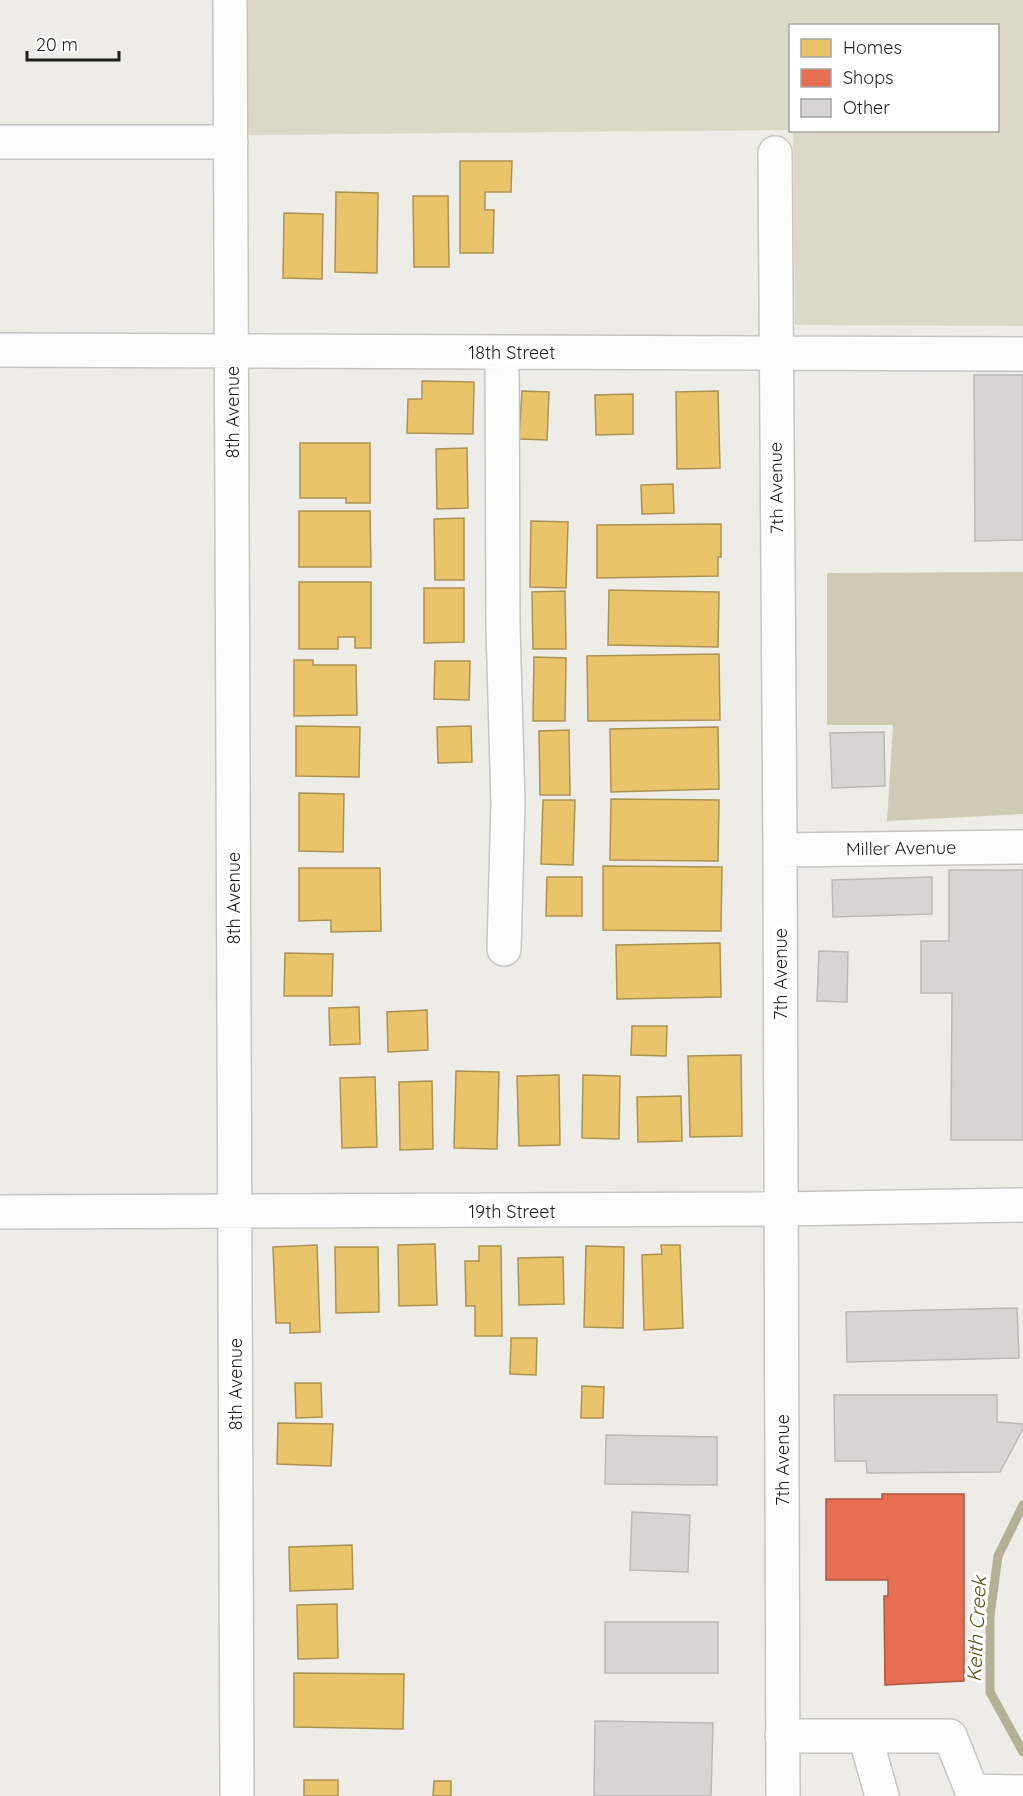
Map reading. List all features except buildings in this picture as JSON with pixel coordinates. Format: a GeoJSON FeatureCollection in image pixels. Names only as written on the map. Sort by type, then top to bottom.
{"type":"FeatureCollection","features":[{"type":"Feature","properties":{"kind":"street","name":"8th Avenue"},"geometry":{"type":"LineString","coordinates":[[230,0],[237,1796]]}},
{"type":"Feature","properties":{"kind":"street"},"geometry":{"type":"LineString","coordinates":[[0,142],[231,142]]}},
{"type":"Feature","properties":{"kind":"street","name":"7th Avenue"},"geometry":{"type":"LineString","coordinates":[[775,153],[783,1796]]}},
{"type":"Feature","properties":{"kind":"street","name":"18th Street"},"geometry":{"type":"LineString","coordinates":[[0,350],[1023,354]]}},
{"type":"Feature","properties":{"kind":"street"},"geometry":{"type":"LineString","coordinates":[[502,352],[503,627],[508,803],[504,949]]}},
{"type":"Feature","properties":{"kind":"street","name":"Miller Avenue"},"geometry":{"type":"LineString","coordinates":[[780,849],[1023,847]]}},
{"type":"Feature","properties":{"kind":"street","name":"19th Street"},"geometry":{"type":"LineString","coordinates":[[0,1212],[781,1209],[1023,1205]]}},
{"type":"Feature","properties":{"kind":"street"},"geometry":{"type":"LineString","coordinates":[[782,1736],[950,1736],[973,1793],[1023,1792]]}},
{"type":"Feature","properties":{"kind":"street"},"geometry":{"type":"LineString","coordinates":[[865,1736],[882,1796]]}},
{"type":"Feature","properties":{"kind":"shaded area"},"geometry":{"type":"Polygon","coordinates":[[[247,0],[1023,0],[1023,326],[795,325],[793,132],[999,132],[999,24],[789,24],[789,130],[245,135],[247,0]]]}},
{"type":"Feature","properties":{"kind":"shaded area"},"geometry":{"type":"Polygon","coordinates":[[[1023,572],[1023,814],[887,821],[893,725],[827,725],[827,573],[1023,572]]]}},
{"type":"Feature","properties":{"kind":"waterway","name":"Keith Creek"},"geometry":{"type":"LineString","coordinates":[[1023,1505],[998,1556],[990,1616],[990,1692],[1023,1752]]}}]}
